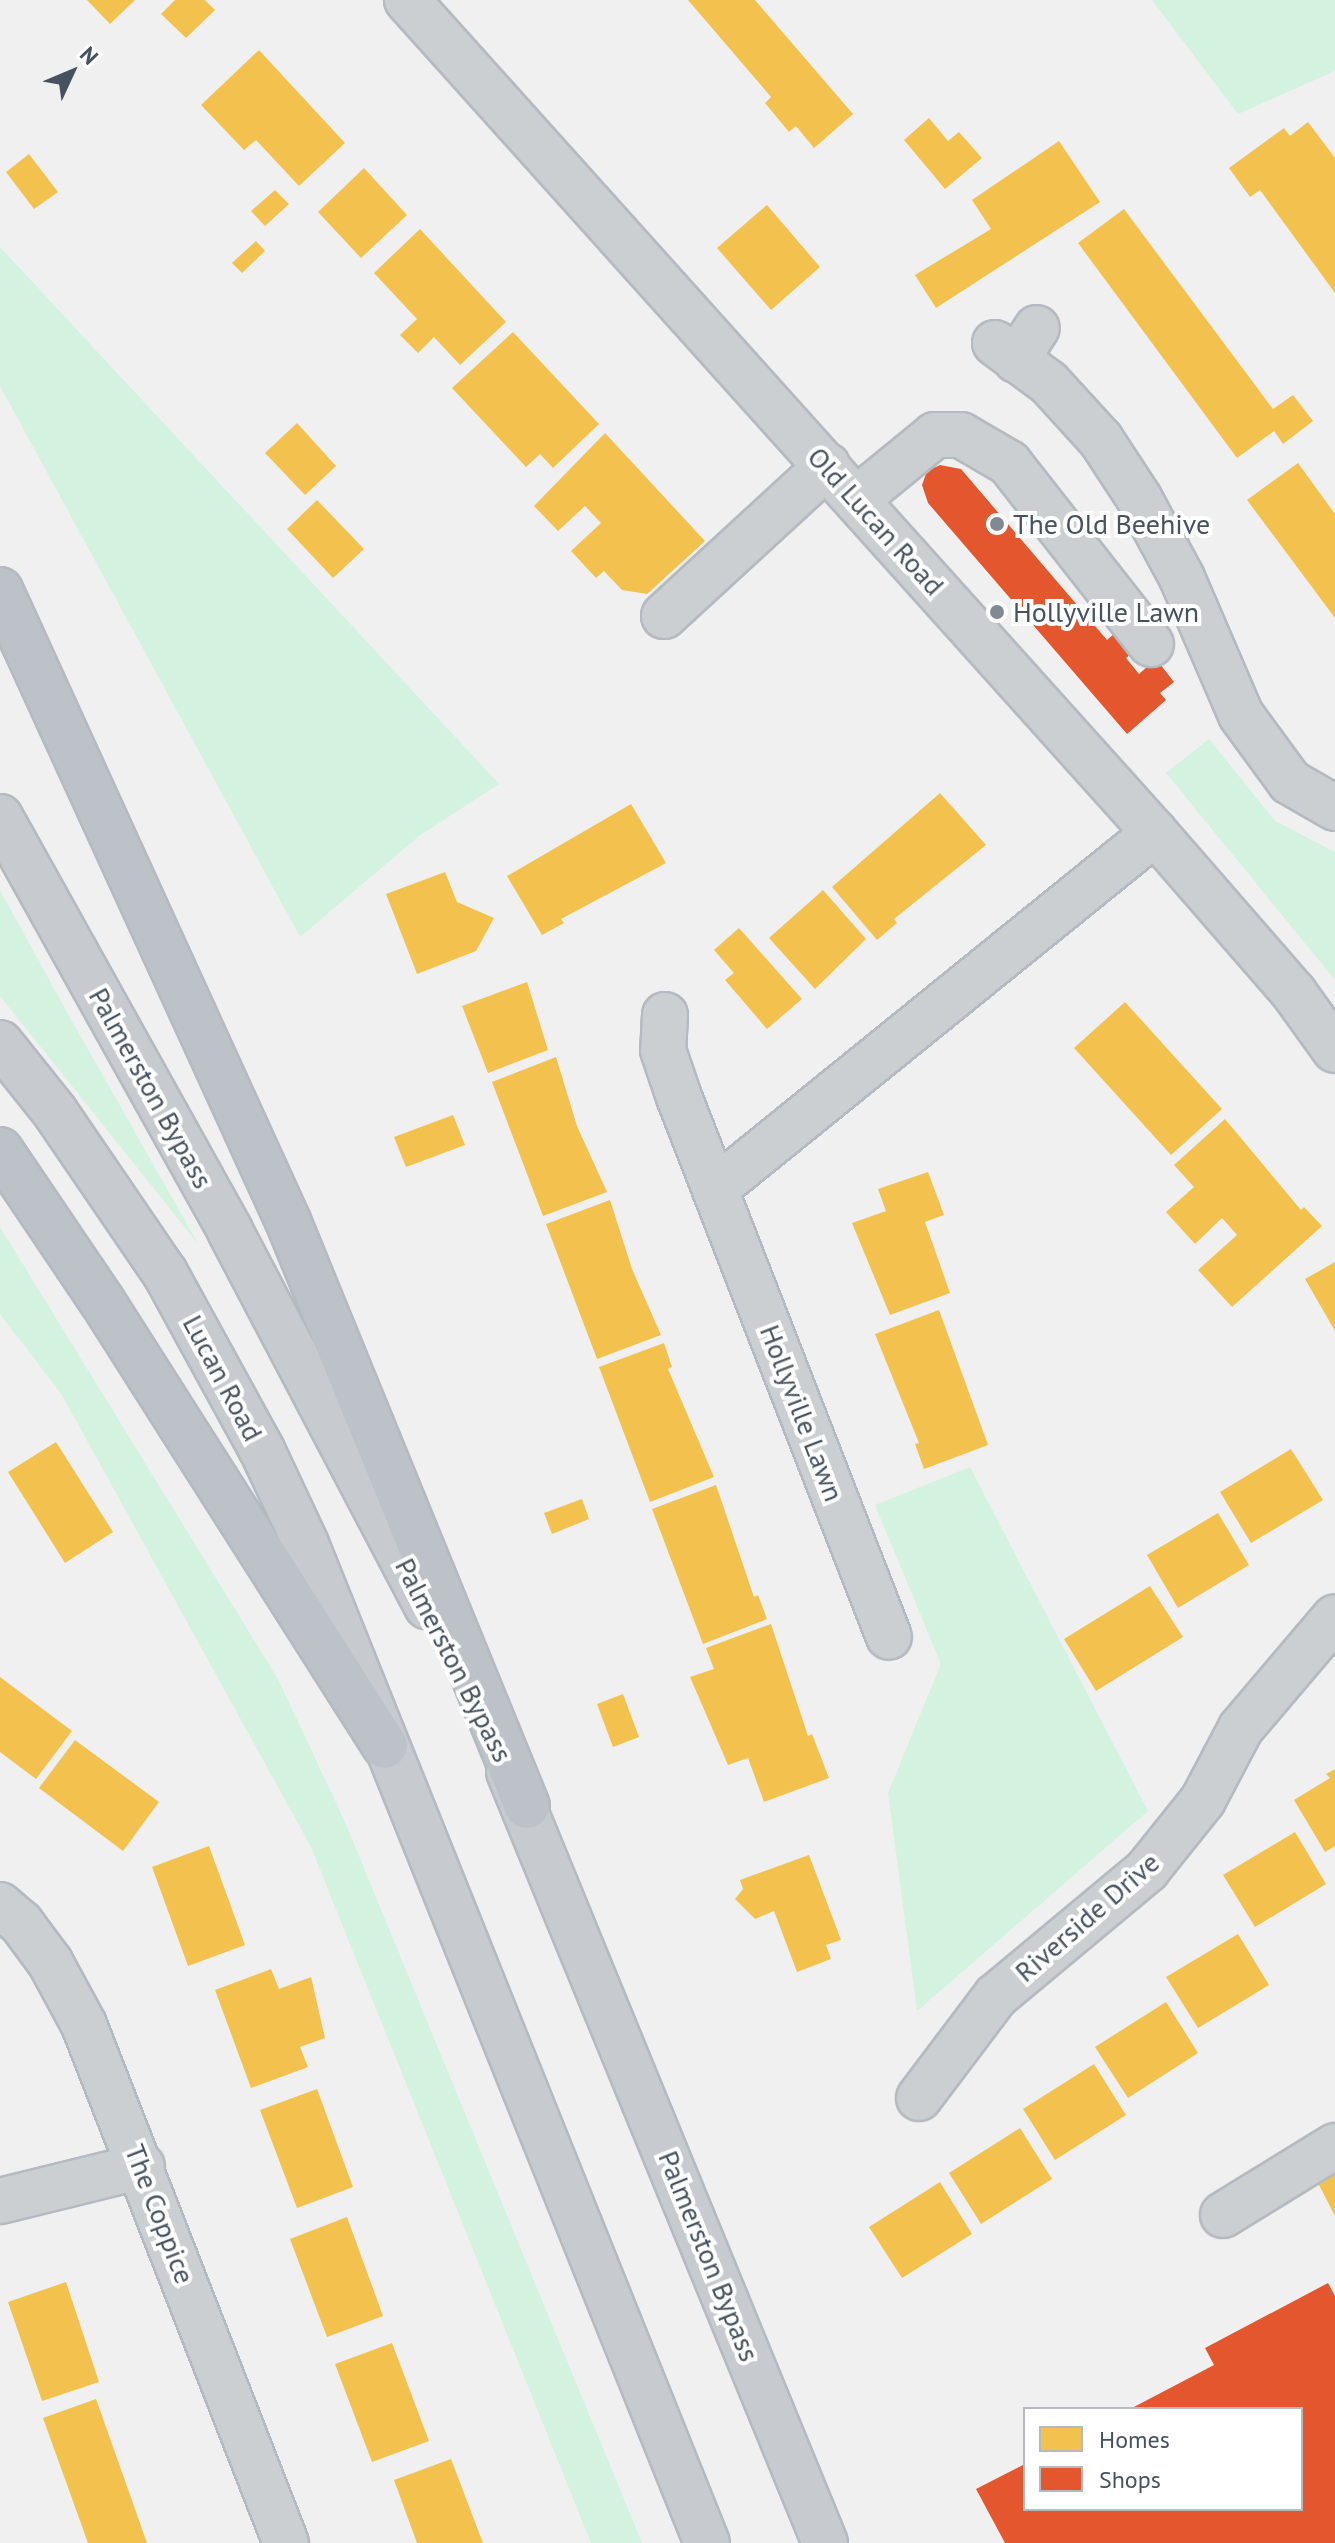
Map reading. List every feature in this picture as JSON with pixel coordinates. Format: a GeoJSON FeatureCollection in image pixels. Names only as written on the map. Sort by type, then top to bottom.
{"type":"FeatureCollection","features":[{"type":"Feature","properties":{"kind":"highway"},"geometry":{"type":"LineString","coordinates":[[0,590],[288,1221],[527,1806]]}},
{"type":"Feature","properties":{"kind":"highway"},"geometry":{"type":"LineString","coordinates":[[0,1150],[95,1289],[385,1746]]}},
{"type":"Feature","properties":{"kind":"main road","name":"Palmerston Bypass"},"geometry":{"type":"LineString","coordinates":[[0,817],[353,1460],[527,1806],[825,2543]]}},
{"type":"Feature","properties":{"kind":"main road","name":"Lucan Road"},"geometry":{"type":"LineString","coordinates":[[0,1043],[111,1190],[215,1360],[306,1544],[385,1746]]}},
{"type":"Feature","properties":{"kind":"main road"},"geometry":{"type":"LineString","coordinates":[[385,1746],[707,2543]]}},
{"type":"Feature","properties":{"kind":"street","name":"Old Lucan Road"},"geometry":{"type":"LineString","coordinates":[[407,0],[1155,833],[1294,993],[1335,1050]]}},
{"type":"Feature","properties":{"kind":"street"},"geometry":{"type":"LineString","coordinates":[[1016,344],[1101,440],[1139,498],[1182,578],[1241,715],[1290,782],[1335,808]]}},
{"type":"Feature","properties":{"kind":"street"},"geometry":{"type":"LineString","coordinates":[[857,499],[935,435],[961,435],[1009,463],[1151,644]]}},
{"type":"Feature","properties":{"kind":"street"},"geometry":{"type":"LineString","coordinates":[[664,616],[827,466]]}},
{"type":"Feature","properties":{"kind":"street"},"geometry":{"type":"LineString","coordinates":[[715,1189],[1155,833]]}},
{"type":"Feature","properties":{"kind":"street","name":"Hollyville Lawn"},"geometry":{"type":"LineString","coordinates":[[665,1015],[663,1050],[889,1637]]}},
{"type":"Feature","properties":{"kind":"street","name":"Riverside Drive"},"geometry":{"type":"LineString","coordinates":[[919,2098],[996,1996],[1147,1870],[1203,1800],[1241,1728],[1335,1617]]}},
{"type":"Feature","properties":{"kind":"street","name":"The Coppice"},"geometry":{"type":"LineString","coordinates":[[0,1905],[50,1962],[84,2025],[142,2166],[286,2543]]}},
{"type":"Feature","properties":{"kind":"street"},"geometry":{"type":"LineString","coordinates":[[1223,2215],[1335,2146]]}},
{"type":"Feature","properties":{"kind":"street"},"geometry":{"type":"LineString","coordinates":[[0,2201],[142,2166]]}},
{"type":"Feature","properties":{"kind":"green space"},"geometry":{"type":"Polygon","coordinates":[[[1152,0],[1335,0],[1335,71],[1238,114],[1152,0]]]}},
{"type":"Feature","properties":{"kind":"green space"},"geometry":{"type":"Polygon","coordinates":[[[0,247],[499,784],[419,836],[300,937],[0,386],[0,247]]]}},
{"type":"Feature","properties":{"kind":"green space"},"geometry":{"type":"Polygon","coordinates":[[[1209,739],[1275,821],[1335,852],[1335,980],[1166,773],[1209,739]]]}},
{"type":"Feature","properties":{"kind":"green space"},"geometry":{"type":"Polygon","coordinates":[[[0,890],[69,1016],[199,1245],[0,996],[0,890]]]}},
{"type":"Feature","properties":{"kind":"green space"},"geometry":{"type":"Polygon","coordinates":[[[0,1227],[278,1679],[345,1822],[642,2543],[591,2543],[311,1847],[62,1395],[0,1314],[0,1227]]]}},
{"type":"Feature","properties":{"kind":"green space"},"geometry":{"type":"Polygon","coordinates":[[[970,1467],[1148,1811],[917,2011],[888,1793],[941,1664],[875,1505],[970,1467]]]}},
{"type":"Feature","properties":{"kind":"building: Homes"},"geometry":{"type":"Polygon","coordinates":[[[87,0],[135,0],[110,24],[87,0]]]}},
{"type":"Feature","properties":{"kind":"building: Homes"},"geometry":{"type":"Polygon","coordinates":[[[175,0],[205,0],[215,10],[186,38],[161,14],[175,0]]]}},
{"type":"Feature","properties":{"kind":"building: Homes"},"geometry":{"type":"Polygon","coordinates":[[[688,0],[755,0],[853,114],[814,148],[796,126],[789,132],[765,103],[771,97],[688,0]]]}},
{"type":"Feature","properties":{"kind":"building: Homes"},"geometry":{"type":"Polygon","coordinates":[[[259,50],[345,143],[299,186],[256,140],[244,150],[201,105],[259,50]]]}},
{"type":"Feature","properties":{"kind":"building: Homes"},"geometry":{"type":"Polygon","coordinates":[[[929,118],[948,141],[959,132],[982,158],[945,189],[904,140],[929,118]]]}},
{"type":"Feature","properties":{"kind":"building: Homes"},"geometry":{"type":"Polygon","coordinates":[[[1308,122],[1335,158],[1335,293],[1260,190],[1250,197],[1229,168],[1284,128],[1290,136],[1308,122]]]}},
{"type":"Feature","properties":{"kind":"building: Homes"},"geometry":{"type":"Polygon","coordinates":[[[1059,141],[1100,202],[936,308],[915,275],[991,229],[972,200],[1059,141]]]}},
{"type":"Feature","properties":{"kind":"building: Homes"},"geometry":{"type":"Polygon","coordinates":[[[29,154],[58,192],[34,209],[6,172],[29,154]]]}},
{"type":"Feature","properties":{"kind":"building: Homes"},"geometry":{"type":"Polygon","coordinates":[[[364,168],[407,215],[361,258],[318,212],[364,168]]]}},
{"type":"Feature","properties":{"kind":"building: Homes"},"geometry":{"type":"Polygon","coordinates":[[[275,190],[289,204],[265,226],[251,211],[275,190]]]}},
{"type":"Feature","properties":{"kind":"building: Homes"},"geometry":{"type":"Polygon","coordinates":[[[767,205],[820,267],[771,310],[717,248],[767,205]]]}},
{"type":"Feature","properties":{"kind":"building: Homes"},"geometry":{"type":"Polygon","coordinates":[[[1124,209],[1273,409],[1293,395],[1313,421],[1283,444],[1274,431],[1237,458],[1078,243],[1124,209]]]}},
{"type":"Feature","properties":{"kind":"building: Homes"},"geometry":{"type":"Polygon","coordinates":[[[420,229],[506,322],[460,365],[434,337],[418,353],[400,335],[417,319],[374,273],[420,229]]]}},
{"type":"Feature","properties":{"kind":"building: Homes"},"geometry":{"type":"Polygon","coordinates":[[[256,241],[265,251],[242,273],[232,263],[256,241]]]}},
{"type":"Feature","properties":{"kind":"building: Homes"},"geometry":{"type":"Polygon","coordinates":[[[513,332],[599,424],[553,468],[540,454],[526,467],[452,388],[513,332]]]}},
{"type":"Feature","properties":{"kind":"building: Homes"},"geometry":{"type":"Polygon","coordinates":[[[297,423],[336,466],[305,495],[265,453],[297,423]]]}},
{"type":"Feature","properties":{"kind":"building: Homes"},"geometry":{"type":"Polygon","coordinates":[[[605,433],[705,541],[647,594],[622,590],[604,571],[596,578],[571,551],[601,523],[585,506],[558,531],[534,506],[605,433]]]}},
{"type":"Feature","properties":{"kind":"building: Homes"},"geometry":{"type":"Polygon","coordinates":[[[1298,463],[1335,514],[1335,618],[1247,500],[1298,463]]]}},
{"type":"Feature","properties":{"kind":"building: Homes"},"geometry":{"type":"Polygon","coordinates":[[[317,500],[364,549],[333,578],[287,529],[317,500]]]}},
{"type":"Feature","properties":{"kind":"building: Homes"},"geometry":{"type":"Polygon","coordinates":[[[940,793],[986,845],[894,919],[897,923],[877,940],[832,887],[940,793]]]}},
{"type":"Feature","properties":{"kind":"building: Homes"},"geometry":{"type":"Polygon","coordinates":[[[631,804],[666,863],[561,919],[564,923],[542,935],[507,876],[631,804]]]}},
{"type":"Feature","properties":{"kind":"building: Homes"},"geometry":{"type":"Polygon","coordinates":[[[445,872],[457,902],[494,918],[476,951],[417,974],[386,894],[445,872]]]}},
{"type":"Feature","properties":{"kind":"building: Homes"},"geometry":{"type":"Polygon","coordinates":[[[823,890],[866,939],[815,989],[769,938],[823,890]]]}},
{"type":"Feature","properties":{"kind":"building: Homes"},"geometry":{"type":"Polygon","coordinates":[[[739,928],[802,999],[767,1029],[725,980],[734,973],[714,950],[739,928]]]}},
{"type":"Feature","properties":{"kind":"building: Homes"},"geometry":{"type":"Polygon","coordinates":[[[527,982],[548,1050],[488,1073],[462,1006],[527,982]]]}},
{"type":"Feature","properties":{"kind":"building: Homes"},"geometry":{"type":"Polygon","coordinates":[[[1125,1002],[1222,1109],[1171,1155],[1074,1048],[1125,1002]]]}},
{"type":"Feature","properties":{"kind":"building: Homes"},"geometry":{"type":"Polygon","coordinates":[[[556,1057],[577,1126],[607,1192],[543,1216],[492,1082],[556,1057]]]}},
{"type":"Feature","properties":{"kind":"building: Homes"},"geometry":{"type":"Polygon","coordinates":[[[453,1115],[465,1145],[406,1167],[394,1137],[453,1115]]]}},
{"type":"Feature","properties":{"kind":"building: Homes"},"geometry":{"type":"Polygon","coordinates":[[[1225,1119],[1301,1210],[1304,1207],[1322,1226],[1232,1307],[1198,1270],[1237,1235],[1222,1218],[1195,1244],[1166,1212],[1194,1187],[1174,1165],[1225,1119]]]}},
{"type":"Feature","properties":{"kind":"building: Homes"},"geometry":{"type":"Polygon","coordinates":[[[928,1172],[944,1215],[925,1222],[950,1293],[890,1315],[852,1223],[886,1211],[878,1189],[928,1172]]]}},
{"type":"Feature","properties":{"kind":"building: Homes"},"geometry":{"type":"Polygon","coordinates":[[[610,1200],[632,1269],[661,1335],[597,1359],[546,1224],[610,1200]]]}},
{"type":"Feature","properties":{"kind":"building: Homes"},"geometry":{"type":"Polygon","coordinates":[[[1335,1262],[1335,1331],[1305,1279],[1335,1262]]]}},
{"type":"Feature","properties":{"kind":"building: Homes"},"geometry":{"type":"Polygon","coordinates":[[[939,1310],[988,1445],[924,1469],[915,1444],[919,1443],[875,1334],[939,1310]]]}},
{"type":"Feature","properties":{"kind":"building: Homes"},"geometry":{"type":"Polygon","coordinates":[[[664,1343],[672,1367],[668,1369],[714,1477],[650,1502],[599,1367],[664,1343]]]}},
{"type":"Feature","properties":{"kind":"building: Homes"},"geometry":{"type":"Polygon","coordinates":[[[56,1442],[113,1532],[65,1563],[8,1472],[56,1442]]]}},
{"type":"Feature","properties":{"kind":"building: Homes"},"geometry":{"type":"Polygon","coordinates":[[[1291,1449],[1323,1500],[1251,1543],[1220,1492],[1291,1449]]]}},
{"type":"Feature","properties":{"kind":"building: Homes"},"geometry":{"type":"Polygon","coordinates":[[[716,1485],[754,1597],[758,1595],[767,1619],[703,1644],[652,1509],[716,1485]]]}},
{"type":"Feature","properties":{"kind":"building: Homes"},"geometry":{"type":"Polygon","coordinates":[[[582,1499],[589,1519],[552,1534],[544,1513],[582,1499]]]}},
{"type":"Feature","properties":{"kind":"building: Homes"},"geometry":{"type":"Polygon","coordinates":[[[1218,1513],[1249,1565],[1178,1608],[1147,1555],[1218,1513]]]}},
{"type":"Feature","properties":{"kind":"building: Homes"},"geometry":{"type":"Polygon","coordinates":[[[1150,1586],[1183,1637],[1096,1691],[1064,1639],[1150,1586]]]}},
{"type":"Feature","properties":{"kind":"building: Homes"},"geometry":{"type":"Polygon","coordinates":[[[771,1624],[808,1736],[812,1734],[829,1778],[764,1802],[748,1758],[728,1765],[690,1677],[714,1669],[706,1648],[771,1624]]]}},
{"type":"Feature","properties":{"kind":"building: Homes"},"geometry":{"type":"Polygon","coordinates":[[[0,1677],[72,1731],[36,1779],[0,1752],[0,1677]]]}},
{"type":"Feature","properties":{"kind":"building: Homes"},"geometry":{"type":"Polygon","coordinates":[[[623,1694],[639,1737],[613,1747],[597,1704],[623,1694]]]}},
{"type":"Feature","properties":{"kind":"building: Homes"},"geometry":{"type":"Polygon","coordinates":[[[75,1740],[159,1802],[123,1851],[39,1788],[75,1740]]]}},
{"type":"Feature","properties":{"kind":"building: Homes"},"geometry":{"type":"Polygon","coordinates":[[[1335,1769],[1335,1846],[1325,1852],[1294,1800],[1330,1778],[1326,1774],[1335,1769]]]}},
{"type":"Feature","properties":{"kind":"building: Homes"},"geometry":{"type":"Polygon","coordinates":[[[1295,1832],[1326,1884],[1255,1927],[1223,1875],[1295,1832]]]}},
{"type":"Feature","properties":{"kind":"building: Homes"},"geometry":{"type":"Polygon","coordinates":[[[209,1846],[245,1945],[188,1966],[152,1867],[209,1846]]]}},
{"type":"Feature","properties":{"kind":"building: Homes"},"geometry":{"type":"Polygon","coordinates":[[[809,1855],[841,1940],[826,1945],[831,1959],[797,1972],[774,1911],[755,1919],[735,1899],[743,1889],[740,1880],[809,1855]]]}},
{"type":"Feature","properties":{"kind":"building: Homes"},"geometry":{"type":"Polygon","coordinates":[[[1238,1934],[1269,1985],[1198,2028],[1166,1977],[1238,1934]]]}},
{"type":"Feature","properties":{"kind":"building: Homes"},"geometry":{"type":"Polygon","coordinates":[[[271,1969],[279,1989],[311,1977],[325,2038],[300,2047],[308,2067],[251,2088],[215,1990],[271,1969]]]}},
{"type":"Feature","properties":{"kind":"building: Homes"},"geometry":{"type":"Polygon","coordinates":[[[1166,2002],[1198,2053],[1128,2098],[1095,2047],[1166,2002]]]}},
{"type":"Feature","properties":{"kind":"building: Homes"},"geometry":{"type":"Polygon","coordinates":[[[1094,2064],[1126,2115],[1055,2160],[1023,2109],[1094,2064]]]}},
{"type":"Feature","properties":{"kind":"building: Homes"},"geometry":{"type":"Polygon","coordinates":[[[317,2089],[353,2187],[297,2208],[260,2110],[317,2089]]]}},
{"type":"Feature","properties":{"kind":"building: Homes"},"geometry":{"type":"Polygon","coordinates":[[[1020,2128],[1052,2179],[981,2224],[949,2173],[1020,2128]]]}},
{"type":"Feature","properties":{"kind":"building: Homes"},"geometry":{"type":"Polygon","coordinates":[[[1335,2174],[1335,2216],[1318,2183],[1335,2174]]]}},
{"type":"Feature","properties":{"kind":"building: Homes"},"geometry":{"type":"Polygon","coordinates":[[[940,2182],[972,2234],[902,2278],[869,2227],[940,2182]]]}},
{"type":"Feature","properties":{"kind":"building: Homes"},"geometry":{"type":"Polygon","coordinates":[[[347,2217],[383,2316],[327,2337],[290,2239],[347,2217]]]}},
{"type":"Feature","properties":{"kind":"building: Homes"},"geometry":{"type":"Polygon","coordinates":[[[66,2282],[99,2382],[42,2401],[8,2302],[66,2282]]]}},
{"type":"Feature","properties":{"kind":"building: Homes"},"geometry":{"type":"Polygon","coordinates":[[[392,2343],[429,2441],[372,2462],[335,2364],[392,2343]]]}},
{"type":"Feature","properties":{"kind":"building: Homes"},"geometry":{"type":"Polygon","coordinates":[[[96,2399],[147,2543],[88,2543],[43,2418],[96,2399]]]}},
{"type":"Feature","properties":{"kind":"building: Homes"},"geometry":{"type":"Polygon","coordinates":[[[451,2459],[483,2543],[417,2543],[394,2480],[451,2459]]]}},
{"type":"Feature","properties":{"kind":"building: Shops"},"geometry":{"type":"Polygon","coordinates":[[[940,465],[961,469],[1107,640],[1122,627],[1140,647],[1126,658],[1139,674],[1156,659],[1174,682],[1160,693],[1166,700],[1127,734],[928,503],[922,485],[927,471],[940,465]]]}},
{"type":"Feature","properties":{"kind":"building: Shops"},"geometry":{"type":"Polygon","coordinates":[[[1328,2283],[1335,2296],[1335,2543],[1005,2543],[976,2489],[1023,2465],[1023,2511],[1303,2511],[1303,2407],[1134,2407],[1214,2365],[1205,2348],[1328,2283]]]}},
{"type":"Feature","properties":{"kind":"place","name":"The Old Beehive"},"geometry":{"type":"Point","coordinates":[997,524]}},
{"type":"Feature","properties":{"kind":"place","name":"Hollyville Lawn"},"geometry":{"type":"Point","coordinates":[997,612]}}]}
